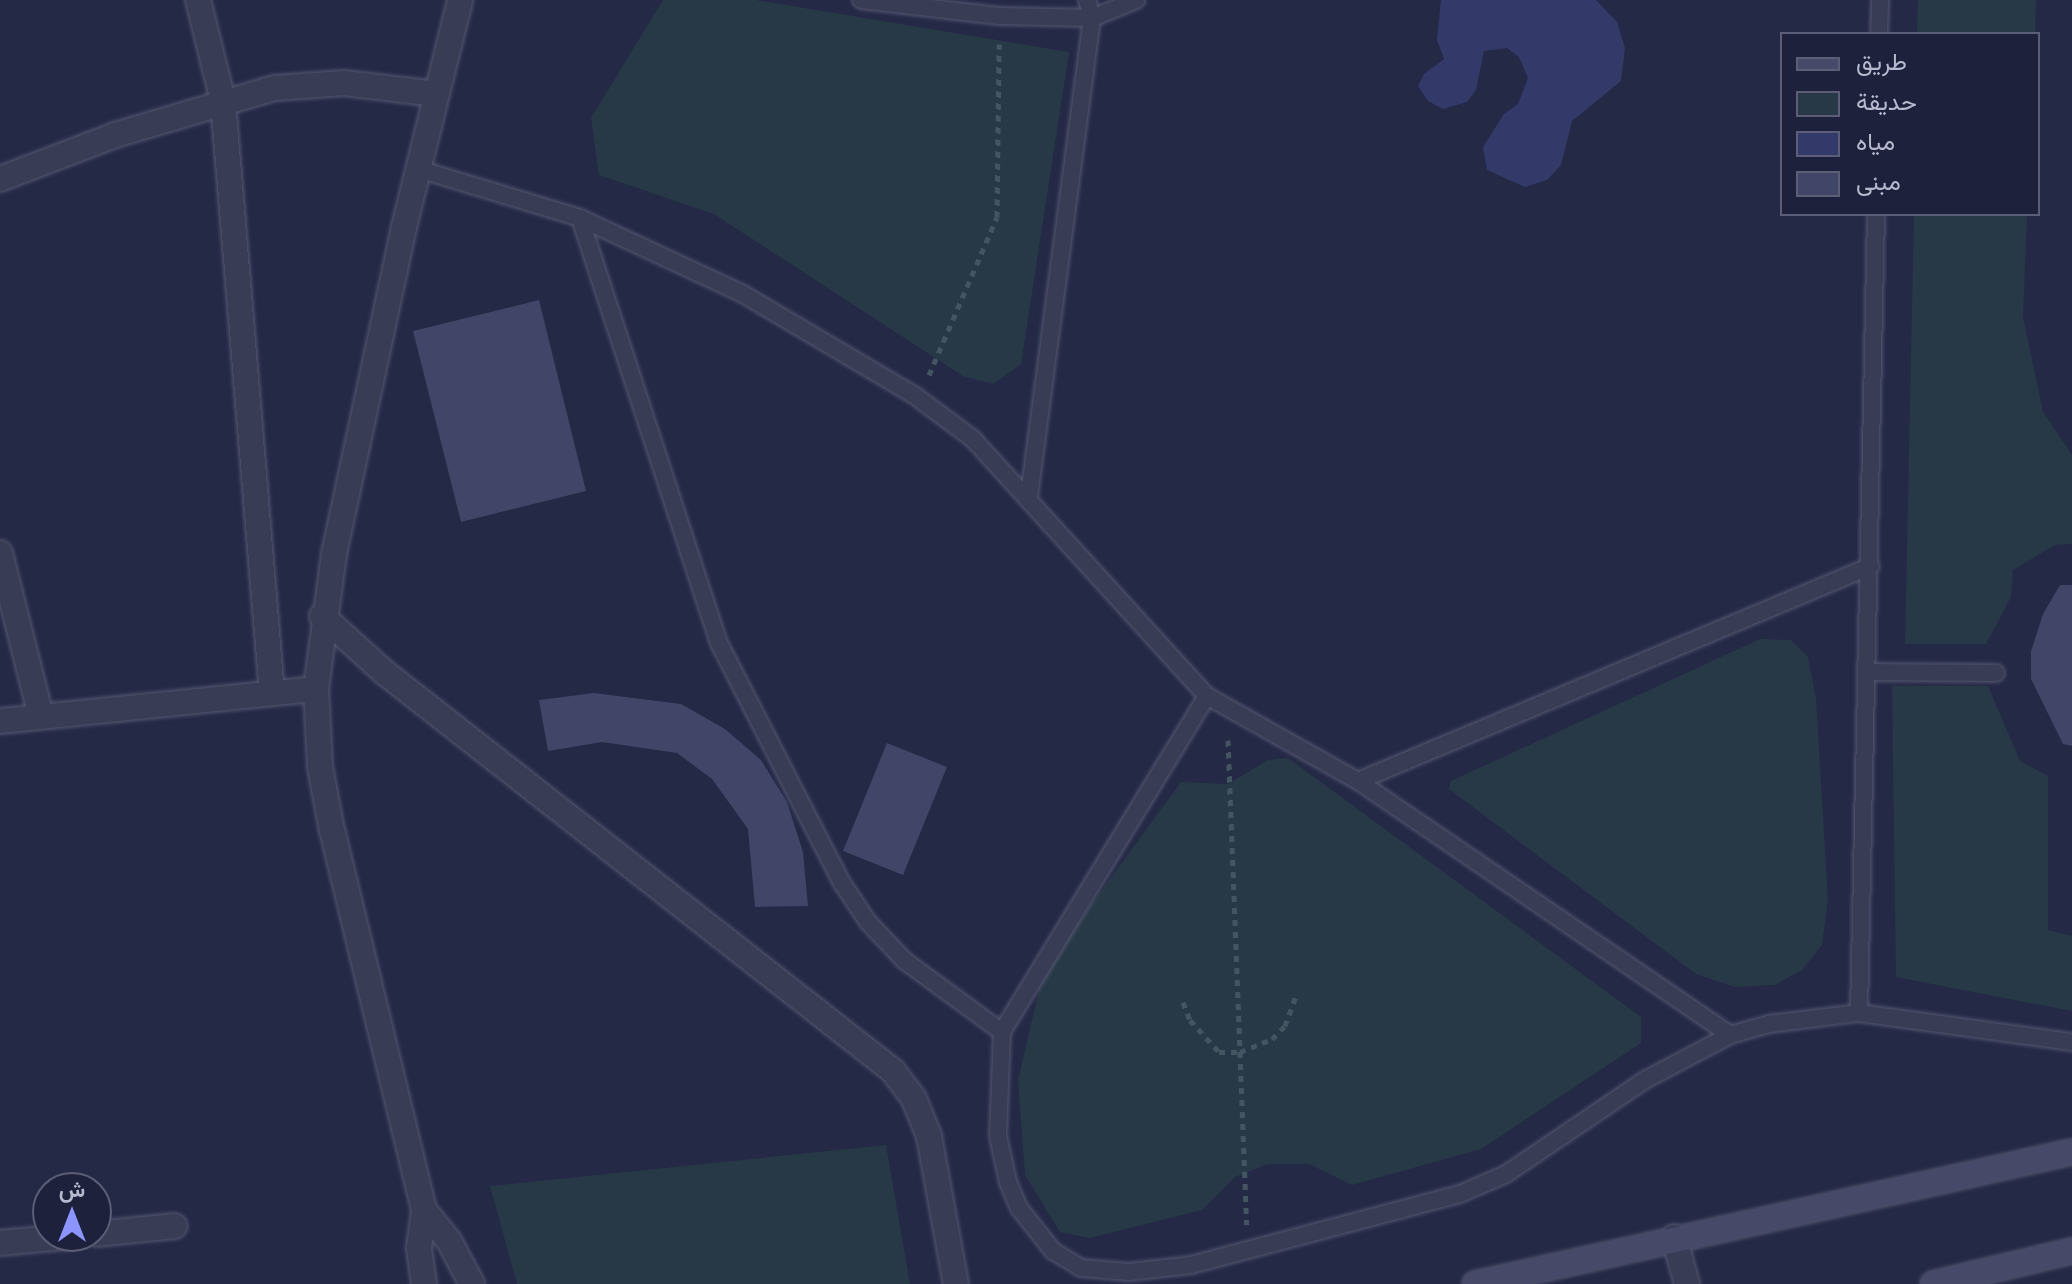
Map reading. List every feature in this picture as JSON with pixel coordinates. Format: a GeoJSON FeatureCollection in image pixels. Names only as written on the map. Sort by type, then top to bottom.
{"type":"FeatureCollection","features":[{"type":"Feature","properties":{"kind":"main road"},"geometry":{"type":"LineString","coordinates":[[1475,1284],[1674,1237],[2072,1152]]}},
{"type":"Feature","properties":{"kind":"main road"},"geometry":{"type":"LineString","coordinates":[[1933,1284],[2072,1251]]}},
{"type":"Feature","properties":{"kind":"street"},"geometry":{"type":"LineString","coordinates":[[198,0],[223,101],[272,693]]}},
{"type":"Feature","properties":{"kind":"street"},"geometry":{"type":"LineString","coordinates":[[424,1284],[419,1247],[424,1210],[332,831],[320,767],[316,689],[322,616],[418,169],[460,0]]}},
{"type":"Feature","properties":{"kind":"street"},"geometry":{"type":"LineString","coordinates":[[0,179],[223,101],[309,84],[436,94]]}},
{"type":"Feature","properties":{"kind":"street"},"geometry":{"type":"LineString","coordinates":[[0,553],[41,716]]}},
{"type":"Feature","properties":{"kind":"street"},"geometry":{"type":"LineString","coordinates":[[322,616],[384,672],[893,1071],[914,1099],[929,1136],[956,1284]]}},
{"type":"Feature","properties":{"kind":"street"},"geometry":{"type":"LineString","coordinates":[[0,721],[316,689]]}},
{"type":"Feature","properties":{"kind":"street"},"geometry":{"type":"LineString","coordinates":[[424,1210],[449,1241],[472,1284]]}},
{"type":"Feature","properties":{"kind":"street"},"geometry":{"type":"LineString","coordinates":[[112,1232],[175,1226]]}},
{"type":"Feature","properties":{"kind":"street"},"geometry":{"type":"LineString","coordinates":[[1674,1237],[1687,1284]]}},
{"type":"Feature","properties":{"kind":"street"},"geometry":{"type":"LineString","coordinates":[[0,1243],[32,1240]]}},
{"type":"Feature","properties":{"kind":"lane"},"geometry":{"type":"LineString","coordinates":[[861,0],[999,16],[1092,18],[1136,0]]}},
{"type":"Feature","properties":{"kind":"lane"},"geometry":{"type":"LineString","coordinates":[[1029,497],[1092,18],[1087,0]]}},
{"type":"Feature","properties":{"kind":"lane"},"geometry":{"type":"LineString","coordinates":[[1879,32],[1880,0]]}},
{"type":"Feature","properties":{"kind":"lane"},"geometry":{"type":"LineString","coordinates":[[418,169],[580,218],[743,294],[914,395],[973,439],[1207,696],[1358,781],[1730,1035]]}},
{"type":"Feature","properties":{"kind":"lane"},"geometry":{"type":"LineString","coordinates":[[1859,1013],[1871,566],[1876,216]]}},
{"type":"Feature","properties":{"kind":"lane"},"geometry":{"type":"LineString","coordinates":[[580,218],[719,643],[842,883],[868,922],[905,961],[1002,1032]]}},
{"type":"Feature","properties":{"kind":"lane"},"geometry":{"type":"LineString","coordinates":[[1358,781],[1871,566]]}},
{"type":"Feature","properties":{"kind":"lane"},"geometry":{"type":"LineString","coordinates":[[1867,672],[1996,673]]}},
{"type":"Feature","properties":{"kind":"lane"},"geometry":{"type":"LineString","coordinates":[[1207,696],[1002,1032],[998,1136],[1008,1182],[1019,1208],[1053,1251],[1081,1268],[1129,1272],[1191,1265],[1460,1194],[1506,1174],[1645,1080],[1730,1035],[1769,1024],[1859,1013],[2072,1042]]}},
{"type":"Feature","properties":{"kind":"path"},"geometry":{"type":"LineString","coordinates":[[914,395],[937,364],[997,217],[999,16]]}},
{"type":"Feature","properties":{"kind":"path"},"geometry":{"type":"LineString","coordinates":[[1227,708],[1247,1250]]}},
{"type":"Feature","properties":{"kind":"path"},"geometry":{"type":"LineString","coordinates":[[1183,1002],[1190,1020],[1219,1052],[1240,1052],[1272,1039],[1285,1026],[1297,993]]}},
{"type":"Feature","properties":{"kind":"green space"},"geometry":{"type":"Polygon","coordinates":[[[663,0],[756,0],[1069,52],[1021,364],[993,384],[963,376],[714,214],[599,175],[591,118],[663,0]]]}},
{"type":"Feature","properties":{"kind":"green space"},"geometry":{"type":"Polygon","coordinates":[[[1918,0],[2036,0],[2035,32],[1917,32],[1918,0]]]}},
{"type":"Feature","properties":{"kind":"green space"},"geometry":{"type":"Polygon","coordinates":[[[1914,216],[2027,216],[2023,317],[2043,412],[2072,455],[2072,544],[2055,545],[2013,570],[2011,597],[1986,644],[1905,644],[1914,216]]]}},
{"type":"Feature","properties":{"kind":"green space"},"geometry":{"type":"Polygon","coordinates":[[[1760,639],[1791,640],[1808,657],[1816,699],[1828,900],[1822,945],[1802,970],[1775,985],[1735,987],[1696,974],[1449,789],[1451,781],[1760,639]]]}},
{"type":"Feature","properties":{"kind":"green space"},"geometry":{"type":"Polygon","coordinates":[[[1892,686],[1988,686],[2020,761],[2048,776],[2048,930],[2072,936],[2072,1011],[1896,977],[1892,686]]]}},
{"type":"Feature","properties":{"kind":"green space"},"geometry":{"type":"Polygon","coordinates":[[[1288,758],[1641,1017],[1641,1043],[1481,1149],[1352,1185],[1309,1164],[1268,1164],[1235,1177],[1202,1210],[1090,1238],[1060,1232],[1025,1175],[1018,1080],[1044,969],[1181,782],[1228,784],[1268,760],[1288,758]]]}},
{"type":"Feature","properties":{"kind":"green space"},"geometry":{"type":"Polygon","coordinates":[[[886,1145],[910,1284],[517,1284],[490,1186],[886,1145]]]}},
{"type":"Feature","properties":{"kind":"water"},"geometry":{"type":"Polygon","coordinates":[[[1441,0],[1596,0],[1617,22],[1625,48],[1621,81],[1572,121],[1561,165],[1547,180],[1525,187],[1487,170],[1483,147],[1504,114],[1518,104],[1528,78],[1519,57],[1507,48],[1484,51],[1476,90],[1467,102],[1443,109],[1428,101],[1418,86],[1424,74],[1444,59],[1437,40],[1441,0]]]}},
{"type":"Feature","properties":{"kind":"building"},"geometry":{"type":"Polygon","coordinates":[[[539,300],[586,491],[461,522],[413,331],[539,300]]]}},
{"type":"Feature","properties":{"kind":"building"},"geometry":{"type":"Polygon","coordinates":[[[2060,585],[2072,585],[2072,746],[2063,744],[2031,679],[2031,651],[2043,614],[2060,585]]]}},
{"type":"Feature","properties":{"kind":"building"},"geometry":{"type":"Polygon","coordinates":[[[594,693],[681,704],[725,729],[761,760],[787,802],[803,852],[808,906],[755,907],[748,829],[712,779],[677,753],[602,742],[548,751],[539,700],[594,693]]]}},
{"type":"Feature","properties":{"kind":"building"},"geometry":{"type":"Polygon","coordinates":[[[887,743],[947,767],[903,875],[843,851],[887,743]]]}}]}
